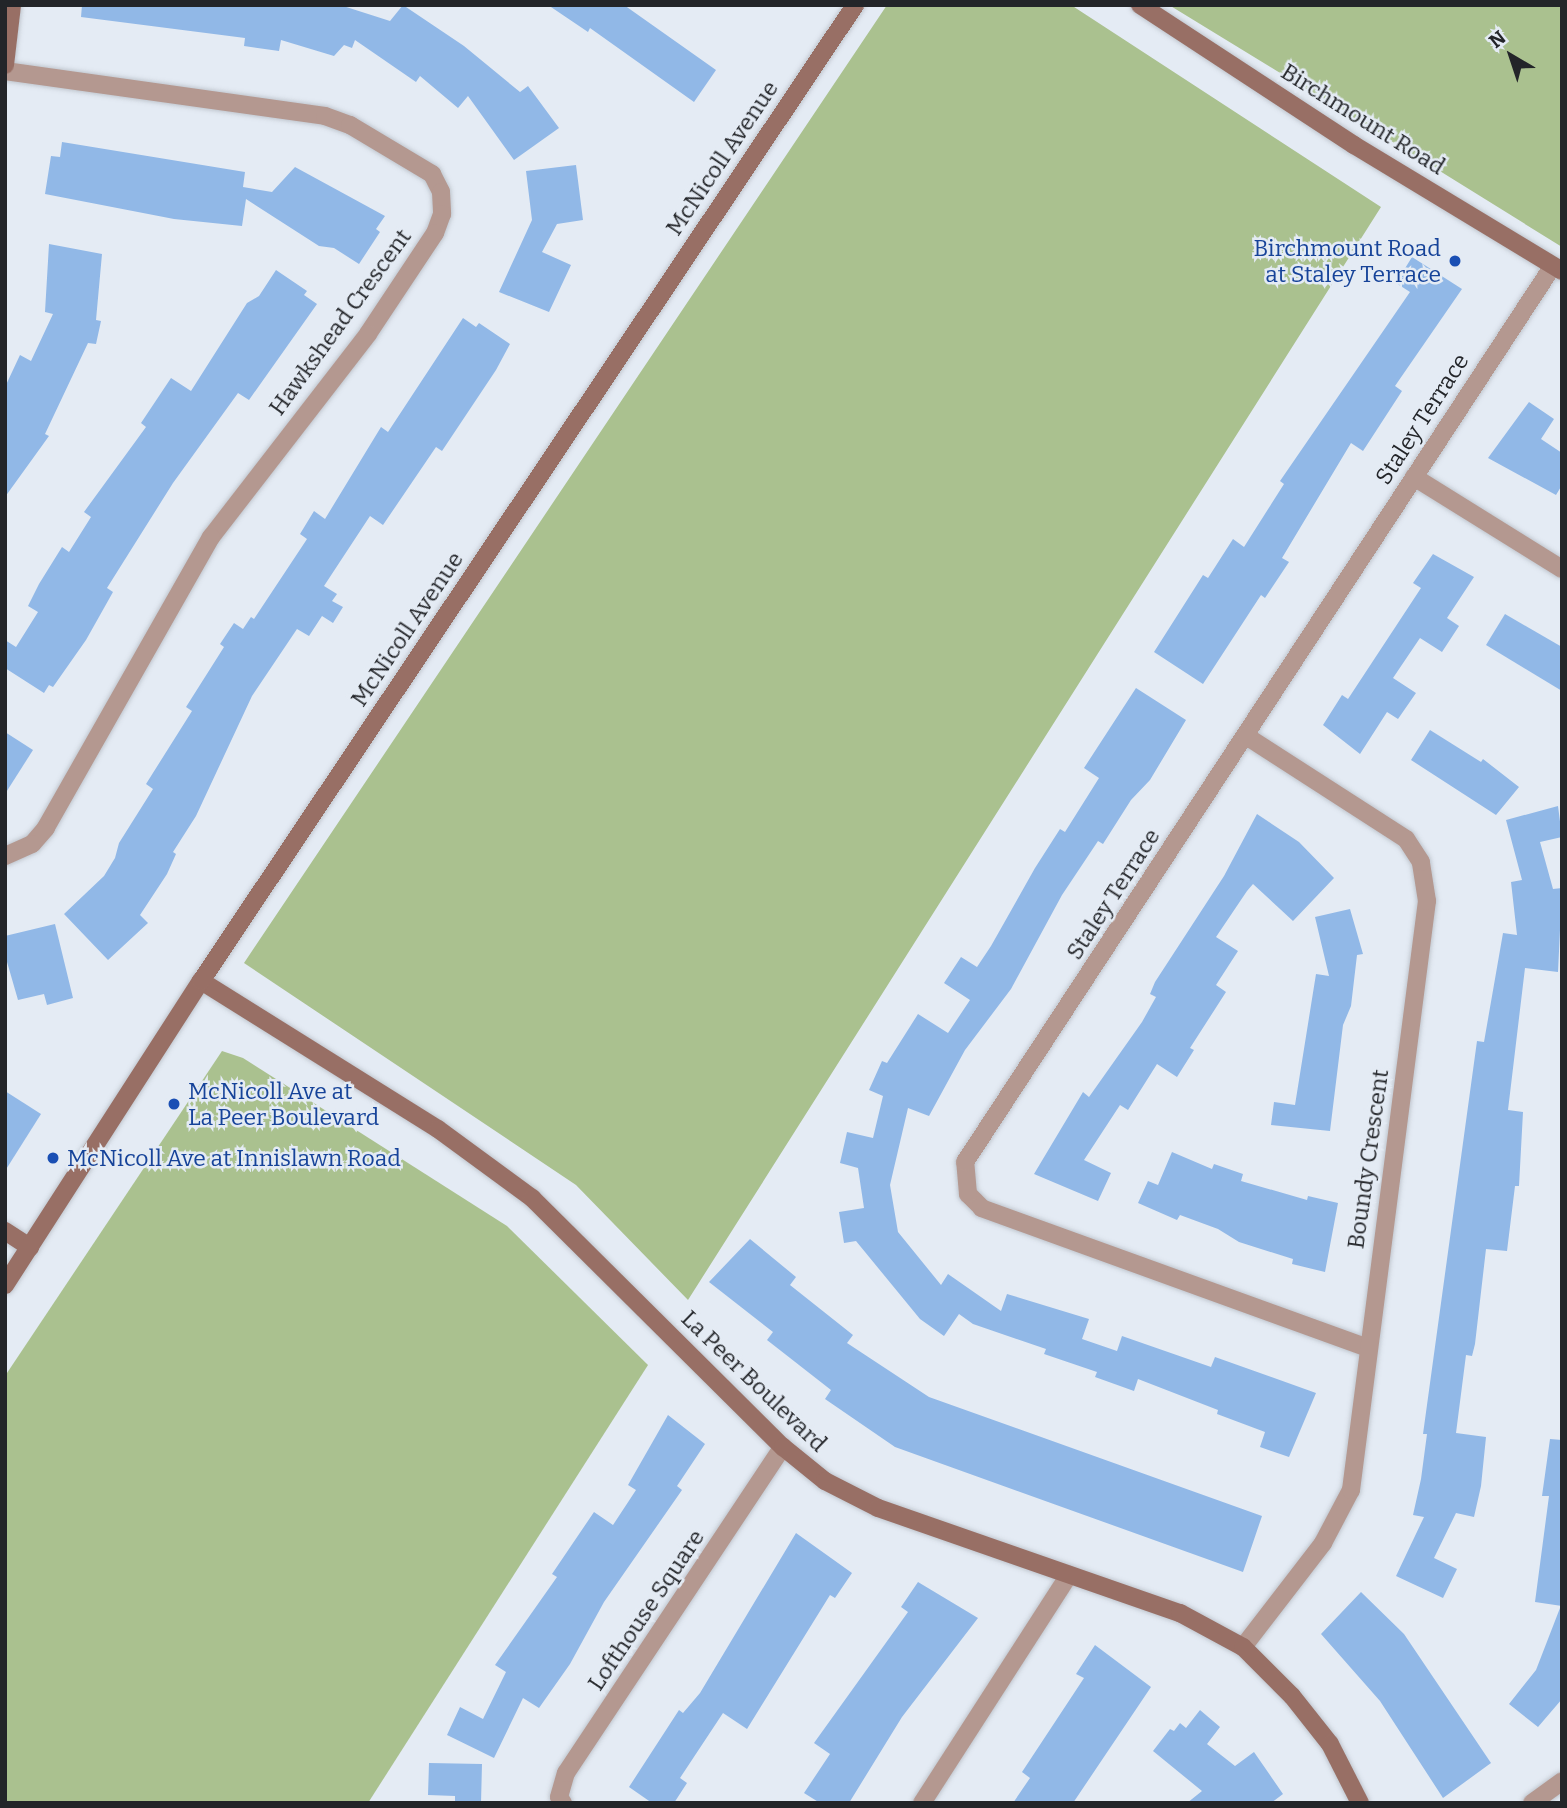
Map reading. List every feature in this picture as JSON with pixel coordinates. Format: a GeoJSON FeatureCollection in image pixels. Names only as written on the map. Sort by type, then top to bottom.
{"type":"FeatureCollection","features":[{"type":"Feature","properties":{"kind":"main road"},"geometry":{"type":"LineString","coordinates":[[5,65],[12,5]]}},
{"type":"Feature","properties":{"kind":"main road","name":"McNicoll Avenue"},"geometry":{"type":"LineString","coordinates":[[5,1285],[201,982],[855,5]]}},
{"type":"Feature","properties":{"kind":"main road","name":"Birchmount Road"},"geometry":{"type":"LineString","coordinates":[[1140,5],[1354,145],[1557,269]]}},
{"type":"Feature","properties":{"kind":"main road","name":"La Peer Boulevard"},"geometry":{"type":"LineString","coordinates":[[201,982],[438,1129],[532,1198],[783,1447],[825,1481],[878,1507],[1180,1613],[1243,1647],[1292,1696],[1330,1744],[1360,1803]]}},
{"type":"Feature","properties":{"kind":"main road"},"geometry":{"type":"LineString","coordinates":[[5,1231],[30,1247]]}},
{"type":"Feature","properties":{"kind":"street","name":"Hawkshead Crescent"},"geometry":{"type":"LineString","coordinates":[[5,71],[325,116],[361,131],[432,174],[441,192],[442,215],[435,233],[368,334],[211,537],[46,828],[32,844],[5,856]]}},
{"type":"Feature","properties":{"kind":"street","name":"Staley Terrace"},"geometry":{"type":"LineString","coordinates":[[1368,1348],[982,1208],[968,1194],[965,1163],[1413,477],[1557,269]]}},
{"type":"Feature","properties":{"kind":"street"},"geometry":{"type":"LineString","coordinates":[[1413,477],[1562,569]]}},
{"type":"Feature","properties":{"kind":"street","name":"Boundy Crescent"},"geometry":{"type":"LineString","coordinates":[[1243,1647],[1324,1543],[1351,1490],[1427,901],[1421,862],[1406,839],[1246,736]]}},
{"type":"Feature","properties":{"kind":"street","name":"Lofthouse Square"},"geometry":{"type":"LineString","coordinates":[[563,1803],[559,1797],[566,1773],[783,1447]]}},
{"type":"Feature","properties":{"kind":"street"},"geometry":{"type":"LineString","coordinates":[[922,1803],[1069,1575]]}},
{"type":"Feature","properties":{"kind":"street"},"geometry":{"type":"LineString","coordinates":[[1532,1803],[1562,1781]]}},
{"type":"Feature","properties":{"kind":"green space"},"geometry":{"type":"Polygon","coordinates":[[[887,5],[1071,5],[1381,207],[688,1300],[576,1185],[244,963],[887,5]]]}},
{"type":"Feature","properties":{"kind":"green space"},"geometry":{"type":"Polygon","coordinates":[[[1169,5],[1562,5],[1562,247],[1414,155],[1169,5]]]}},
{"type":"Feature","properties":{"kind":"green space"},"geometry":{"type":"Polygon","coordinates":[[[222,1051],[243,1058],[507,1226],[648,1365],[368,1803],[5,1803],[5,1376],[222,1051]]]}},
{"type":"Feature","properties":{"kind":"building"},"geometry":{"type":"Polygon","coordinates":[[[82,5],[340,5],[390,21],[403,5],[464,46],[520,92],[528,86],[559,128],[514,160],[468,96],[458,108],[420,76],[416,82],[355,40],[352,48],[344,45],[334,56],[281,40],[279,51],[244,46],[245,38],[81,17],[82,5]]]}},
{"type":"Feature","properties":{"kind":"building"},"geometry":{"type":"Polygon","coordinates":[[[548,5],[624,5],[716,70],[694,102],[590,28],[588,32],[548,5]]]}},
{"type":"Feature","properties":{"kind":"building"},"geometry":{"type":"Polygon","coordinates":[[[62,142],[245,172],[243,187],[272,192],[295,167],[385,216],[376,229],[380,232],[359,264],[334,248],[319,246],[246,199],[242,226],[174,219],[45,194],[51,156],[60,157],[62,142]]]}},
{"type":"Feature","properties":{"kind":"building"},"geometry":{"type":"Polygon","coordinates":[[[576,165],[583,220],[557,224],[542,252],[571,265],[549,312],[499,292],[532,220],[526,171],[576,165]]]}},
{"type":"Feature","properties":{"kind":"building"},"geometry":{"type":"Polygon","coordinates":[[[49,244],[102,254],[96,320],[101,321],[96,344],[88,343],[45,434],[49,436],[5,497],[5,387],[20,355],[31,361],[53,314],[45,312],[49,244]]]}},
{"type":"Feature","properties":{"kind":"building"},"geometry":{"type":"Polygon","coordinates":[[[1412,257],[1462,289],[1395,386],[1402,391],[1363,451],[1351,443],[1282,558],[1289,562],[1265,598],[1261,595],[1203,684],[1154,652],[1203,575],[1208,578],[1233,539],[1244,547],[1284,484],[1280,481],[1410,292],[1396,283],[1412,257]]]}},
{"type":"Feature","properties":{"kind":"building"},"geometry":{"type":"Polygon","coordinates":[[[276,270],[307,291],[304,295],[317,304],[249,400],[238,393],[173,483],[107,588],[113,592],[86,640],[53,687],[49,685],[44,693],[5,668],[5,640],[16,647],[38,612],[28,606],[39,584],[62,547],[69,552],[91,517],[84,512],[146,427],[141,423],[171,378],[191,391],[247,303],[259,296],[276,270]]]}},
{"type":"Feature","properties":{"kind":"building"},"geometry":{"type":"Polygon","coordinates":[[[463,318],[476,327],[479,323],[510,344],[496,370],[442,451],[436,447],[383,525],[370,516],[324,586],[337,594],[332,601],[343,607],[333,623],[322,616],[309,636],[297,629],[252,696],[196,816],[173,852],[176,854],[167,874],[140,915],[148,923],[108,960],[64,914],[104,876],[115,858],[119,843],[153,789],[146,784],[192,711],[186,707],[224,647],[220,644],[234,623],[243,629],[251,617],[254,619],[307,539],[300,534],[314,511],[325,519],[381,427],[388,432],[463,318]]]}},
{"type":"Feature","properties":{"kind":"building"},"geometry":{"type":"Polygon","coordinates":[[[1529,402],[1554,419],[1541,439],[1562,453],[1562,485],[1556,495],[1488,458],[1529,402]]]}},
{"type":"Feature","properties":{"kind":"building"},"geometry":{"type":"Polygon","coordinates":[[[1433,554],[1474,577],[1447,618],[1459,626],[1442,652],[1420,638],[1393,678],[1416,693],[1398,719],[1387,712],[1360,754],[1323,725],[1342,695],[1348,699],[1421,588],[1413,583],[1433,554]]]}},
{"type":"Feature","properties":{"kind":"building"},"geometry":{"type":"Polygon","coordinates":[[[1505,614],[1562,647],[1562,691],[1486,645],[1505,614]]]}},
{"type":"Feature","properties":{"kind":"building"},"geometry":{"type":"Polygon","coordinates":[[[1136,688],[1186,720],[1150,780],[1131,800],[1103,844],[1098,841],[1062,895],[1011,989],[965,1050],[929,1116],[908,1108],[890,1185],[898,1232],[941,1285],[948,1274],[1001,1311],[1007,1294],[1089,1319],[1082,1339],[1117,1351],[1122,1336],[1211,1367],[1215,1357],[1316,1393],[1289,1457],[1260,1447],[1265,1432],[1217,1414],[1218,1410],[1138,1379],[1134,1391],[1095,1377],[1097,1372],[1044,1354],[1046,1349],[973,1324],[959,1314],[944,1336],[920,1319],[856,1241],[844,1243],[839,1212],[864,1208],[858,1168],[840,1163],[847,1132],[873,1138],[883,1096],[869,1090],[882,1061],[887,1063],[918,1014],[948,1033],[970,1000],[944,983],[961,957],[977,967],[991,946],[1060,829],[1065,832],[1099,778],[1084,768],[1136,688]]]}},
{"type":"Feature","properties":{"kind":"building"},"geometry":{"type":"Polygon","coordinates":[[[1430,730],[1481,762],[1483,759],[1519,787],[1496,815],[1411,760],[1430,730]]]}},
{"type":"Feature","properties":{"kind":"building"},"geometry":{"type":"Polygon","coordinates":[[[5,732],[33,750],[5,794],[5,732]]]}},
{"type":"Feature","properties":{"kind":"building"},"geometry":{"type":"Polygon","coordinates":[[[1558,806],[1562,837],[1540,842],[1553,889],[1562,888],[1558,972],[1525,968],[1508,1110],[1523,1112],[1519,1186],[1515,1186],[1507,1251],[1486,1249],[1475,1344],[1472,1356],[1466,1355],[1456,1433],[1486,1437],[1481,1486],[1474,1517],[1456,1513],[1434,1558],[1457,1569],[1443,1598],[1396,1576],[1424,1517],[1413,1515],[1421,1479],[1427,1434],[1423,1434],[1477,1041],[1484,1042],[1503,933],[1517,935],[1511,882],[1522,880],[1506,820],[1558,806]]]}},
{"type":"Feature","properties":{"kind":"building"},"geometry":{"type":"Polygon","coordinates":[[[1257,814],[1299,842],[1334,878],[1293,921],[1253,884],[1247,891],[1216,937],[1238,951],[1216,985],[1226,992],[1190,1048],[1194,1050],[1177,1077],[1157,1064],[1128,1110],[1120,1105],[1084,1160],[1111,1173],[1098,1201],[1034,1174],[1083,1092],[1089,1097],[1142,1022],[1156,997],[1150,994],[1155,982],[1224,876],[1257,814]]]}},
{"type":"Feature","properties":{"kind":"building"},"geometry":{"type":"Polygon","coordinates":[[[1350,909],[1363,954],[1357,955],[1351,1006],[1343,1025],[1330,1131],[1271,1125],[1274,1102],[1295,1105],[1316,974],[1329,976],[1315,917],[1350,909]]]}},
{"type":"Feature","properties":{"kind":"building"},"geometry":{"type":"Polygon","coordinates":[[[55,924],[73,998],[47,1005],[44,994],[18,1000],[5,955],[5,936],[55,924]]]}},
{"type":"Feature","properties":{"kind":"building"},"geometry":{"type":"Polygon","coordinates":[[[5,1091],[41,1114],[5,1171],[5,1091]]]}},
{"type":"Feature","properties":{"kind":"building"},"geometry":{"type":"Polygon","coordinates":[[[1172,1152],[1212,1169],[1214,1164],[1243,1174],[1241,1181],[1307,1200],[1308,1196],[1338,1203],[1325,1272],[1292,1264],[1293,1259],[1239,1242],[1218,1229],[1180,1215],[1177,1220],[1138,1203],[1148,1181],[1158,1185],[1172,1152]]]}},
{"type":"Feature","properties":{"kind":"building"},"geometry":{"type":"Polygon","coordinates":[[[750,1239],[796,1277],[790,1285],[853,1335],[847,1343],[929,1397],[1262,1516],[1243,1572],[895,1447],[825,1399],[831,1390],[767,1340],[773,1332],[709,1282],[750,1239]]]}},
{"type":"Feature","properties":{"kind":"building"},"geometry":{"type":"Polygon","coordinates":[[[668,1415],[705,1444],[677,1486],[682,1490],[604,1602],[570,1664],[539,1708],[523,1698],[494,1758],[447,1735],[460,1707],[483,1719],[506,1672],[495,1665],[557,1577],[552,1574],[594,1512],[613,1525],[636,1490],[628,1485],[668,1415]]]}},
{"type":"Feature","properties":{"kind":"building"},"geometry":{"type":"Polygon","coordinates":[[[1550,1439],[1562,1440],[1562,1606],[1535,1602],[1549,1496],[1542,1496],[1550,1439]]]}},
{"type":"Feature","properties":{"kind":"building"},"geometry":{"type":"Polygon","coordinates":[[[796,1533],[852,1573],[835,1598],[830,1595],[747,1729],[723,1713],[680,1778],[687,1783],[674,1803],[652,1803],[629,1787],[679,1710],[683,1713],[700,1693],[796,1533]]]}},
{"type":"Feature","properties":{"kind":"building"},"geometry":{"type":"Polygon","coordinates":[[[918,1582],[978,1618],[902,1717],[849,1803],[820,1803],[804,1793],[830,1754],[814,1743],[908,1612],[901,1607],[918,1582]]]}},
{"type":"Feature","properties":{"kind":"building"},"geometry":{"type":"Polygon","coordinates":[[[1361,1592],[1404,1634],[1491,1763],[1443,1798],[1380,1701],[1321,1634],[1361,1592]]]}},
{"type":"Feature","properties":{"kind":"building"},"geometry":{"type":"Polygon","coordinates":[[[1560,1608],[1562,1699],[1538,1727],[1509,1704],[1536,1670],[1560,1608]]]}},
{"type":"Feature","properties":{"kind":"building"},"geometry":{"type":"Polygon","coordinates":[[[1095,1645],[1151,1687],[1073,1803],[1013,1803],[1030,1778],[1022,1772],[1084,1678],[1076,1674],[1095,1645]]]}},
{"type":"Feature","properties":{"kind":"building"},"geometry":{"type":"Polygon","coordinates":[[[1200,1710],[1220,1727],[1207,1744],[1235,1766],[1254,1752],[1283,1794],[1271,1803],[1187,1803],[1202,1791],[1153,1751],[1170,1729],[1174,1731],[1180,1723],[1186,1728],[1200,1710]]]}},
{"type":"Feature","properties":{"kind":"building"},"geometry":{"type":"Polygon","coordinates":[[[429,1763],[482,1764],[481,1803],[455,1803],[455,1796],[428,1795],[429,1763]]]}},
{"type":"Feature","properties":{"kind":"place","name":"Birchmount Road at Staley Terrace"},"geometry":{"type":"Point","coordinates":[1455,261]}},
{"type":"Feature","properties":{"kind":"place","name":"McNicoll Ave at La Peer Boulevard"},"geometry":{"type":"Point","coordinates":[174,1104]}},
{"type":"Feature","properties":{"kind":"place","name":"McNicoll Ave at Innislawn Road"},"geometry":{"type":"Point","coordinates":[53,1158]}}]}
